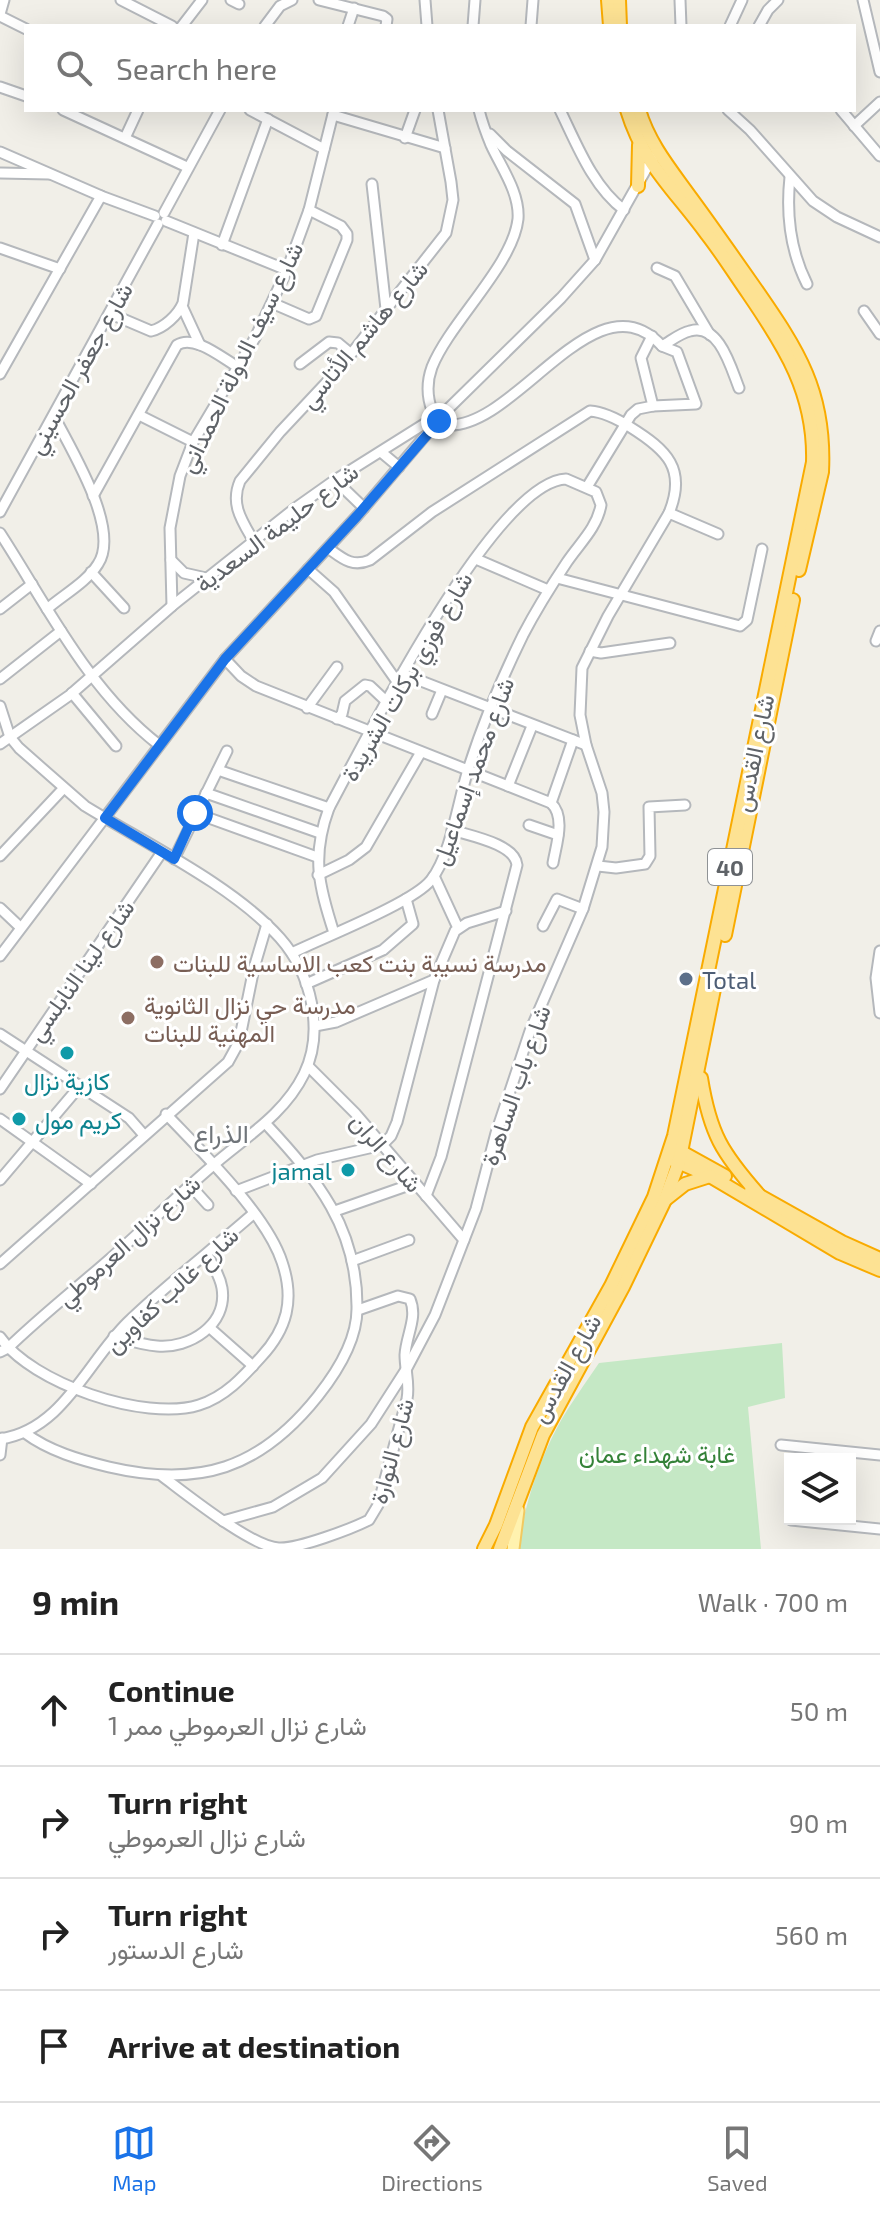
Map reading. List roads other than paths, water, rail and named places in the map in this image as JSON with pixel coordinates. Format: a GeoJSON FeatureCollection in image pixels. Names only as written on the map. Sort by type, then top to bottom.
{"type":"FeatureCollection","features":[{"type":"Feature","properties":{"kind":"highway"},"geometry":{"type":"LineString","coordinates":[[608,0],[610,24]]}},
{"type":"Feature","properties":{"kind":"highway"},"geometry":{"type":"LineString","coordinates":[[619,0],[620,24]]}},
{"type":"Feature","properties":{"kind":"highway","name":"شارع القدس"},"geometry":{"type":"LineString","coordinates":[[500,1549],[548,1426],[623,1287],[664,1202],[812,472],[807,403],[792,360],[707,233],[650,163],[639,145],[628,112]]}},
{"type":"Feature","properties":{"kind":"highway","name":"شارع القدس"},"geometry":{"type":"LineString","coordinates":[[484,1549],[536,1418],[611,1286],[675,1155],[700,1068],[796,585],[822,472],[822,440],[816,398],[791,339],[656,150],[640,112]]}},
{"type":"Feature","properties":{"kind":"highway"},"geometry":{"type":"LineString","coordinates":[[639,145],[639,183],[664,180]]}},
{"type":"Feature","properties":{"kind":"highway"},"geometry":{"type":"LineString","coordinates":[[700,1068],[712,1130],[734,1167],[761,1197]]}},
{"type":"Feature","properties":{"kind":"highway"},"geometry":{"type":"LineString","coordinates":[[675,1155],[840,1253],[880,1270]]}},
{"type":"Feature","properties":{"kind":"highway"},"geometry":{"type":"LineString","coordinates":[[675,1155],[880,1259]]}},
{"type":"Feature","properties":{"kind":"highway"},"geometry":{"type":"LineString","coordinates":[[664,1202],[685,1184],[710,1176]]}},
{"type":"Feature","properties":{"kind":"main road"},"geometry":{"type":"LineString","coordinates":[[513,1549],[519,1496]]}},
{"type":"Feature","properties":{"kind":"street"},"geometry":{"type":"LineString","coordinates":[[4,0],[0,15],[24,28]]}},
{"type":"Feature","properties":{"kind":"street"},"geometry":{"type":"LineString","coordinates":[[121,0],[168,24]]}},
{"type":"Feature","properties":{"kind":"street"},"geometry":{"type":"LineString","coordinates":[[184,24],[202,0]]}},
{"type":"Feature","properties":{"kind":"street"},"geometry":{"type":"LineString","coordinates":[[266,24],[280,6],[292,0]]}},
{"type":"Feature","properties":{"kind":"street"},"geometry":{"type":"LineString","coordinates":[[319,0],[385,17],[387,24]]}},
{"type":"Feature","properties":{"kind":"street"},"geometry":{"type":"LineString","coordinates":[[425,0],[427,24]]}},
{"type":"Feature","properties":{"kind":"street"},"geometry":{"type":"LineString","coordinates":[[473,24],[475,0]]}},
{"type":"Feature","properties":{"kind":"street"},"geometry":{"type":"LineString","coordinates":[[531,24],[533,0]]}},
{"type":"Feature","properties":{"kind":"street"},"geometry":{"type":"LineString","coordinates":[[680,0],[681,24]]}},
{"type":"Feature","properties":{"kind":"street"},"geometry":{"type":"LineString","coordinates":[[731,24],[742,0]]}},
{"type":"Feature","properties":{"kind":"street"},"geometry":{"type":"LineString","coordinates":[[760,24],[778,0]]}},
{"type":"Feature","properties":{"kind":"street"},"geometry":{"type":"LineString","coordinates":[[863,0],[876,37],[880,72]]}},
{"type":"Feature","properties":{"kind":"street"},"geometry":{"type":"LineString","coordinates":[[349,24],[354,8]]}},
{"type":"Feature","properties":{"kind":"street"},"geometry":{"type":"LineString","coordinates":[[0,87],[24,95]]}},
{"type":"Feature","properties":{"kind":"street"},"geometry":{"type":"LineString","coordinates":[[854,126],[880,102]]}},
{"type":"Feature","properties":{"kind":"street"},"geometry":{"type":"LineString","coordinates":[[67,112],[187,167]]}},
{"type":"Feature","properties":{"kind":"street"},"geometry":{"type":"LineString","coordinates":[[125,138],[137,112]]}},
{"type":"Feature","properties":{"kind":"street","name":"شارع جعفر الحسيني"},"geometry":{"type":"LineString","coordinates":[[0,512],[219,112]]}},
{"type":"Feature","properties":{"kind":"street"},"geometry":{"type":"LineString","coordinates":[[254,112],[324,149]]}},
{"type":"Feature","properties":{"kind":"street"},"geometry":{"type":"LineString","coordinates":[[359,123],[362,112]]}},
{"type":"Feature","properties":{"kind":"street"},"geometry":{"type":"LineString","coordinates":[[405,138],[414,112]]}},
{"type":"Feature","properties":{"kind":"street","name":"شارع هاشم الأتاسي"},"geometry":{"type":"LineString","coordinates":[[253,540],[236,506],[236,489],[240,481],[280,432],[335,374],[446,233],[453,200],[438,112]]}},
{"type":"Feature","properties":{"kind":"street"},"geometry":{"type":"LineString","coordinates":[[480,112],[512,189],[518,218],[497,267],[441,349],[431,369],[429,398],[439,417],[454,426],[479,418],[511,398],[564,353],[604,330],[636,327],[662,346],[677,352],[696,404],[638,409],[625,424],[587,487]]}},
{"type":"Feature","properties":{"kind":"street"},"geometry":{"type":"LineString","coordinates":[[561,112],[609,199],[624,210]]}},
{"type":"Feature","properties":{"kind":"street"},"geometry":{"type":"LineString","coordinates":[[730,112],[822,207],[880,237]]}},
{"type":"Feature","properties":{"kind":"street"},"geometry":{"type":"LineString","coordinates":[[843,112],[880,156]]}},
{"type":"Feature","properties":{"kind":"street"},"geometry":{"type":"LineString","coordinates":[[334,113],[405,138],[445,148]]}},
{"type":"Feature","properties":{"kind":"street","name":"شارع سيف الدولة الحمداني"},"geometry":{"type":"LineString","coordinates":[[172,606],[171,517],[180,476],[193,442],[238,367],[287,270],[309,210],[334,113]]}},
{"type":"Feature","properties":{"kind":"street"},"geometry":{"type":"LineString","coordinates":[[222,245],[268,119]]}},
{"type":"Feature","properties":{"kind":"street"},"geometry":{"type":"LineString","coordinates":[[485,128],[507,151],[575,204],[595,260]]}},
{"type":"Feature","properties":{"kind":"street","name":"شارع حليمة السعدية"},"geometry":{"type":"LineString","coordinates":[[0,744],[11,733],[92,677],[253,540],[335,480],[439,417],[561,298],[595,260],[656,150]]}},
{"type":"Feature","properties":{"kind":"street"},"geometry":{"type":"LineString","coordinates":[[0,152],[287,270]]}},
{"type":"Feature","properties":{"kind":"street"},"geometry":{"type":"LineString","coordinates":[[0,173],[51,174]]}},
{"type":"Feature","properties":{"kind":"street"},"geometry":{"type":"LineString","coordinates":[[790,177],[789,226],[796,258],[807,284]]}},
{"type":"Feature","properties":{"kind":"street"},"geometry":{"type":"LineString","coordinates":[[372,184],[386,309]]}},
{"type":"Feature","properties":{"kind":"street"},"geometry":{"type":"LineString","coordinates":[[2,366],[101,196]]}},
{"type":"Feature","properties":{"kind":"street"},"geometry":{"type":"LineString","coordinates":[[272,303],[301,316],[316,316],[347,234],[341,226],[309,210]]}},
{"type":"Feature","properties":{"kind":"street"},"geometry":{"type":"LineString","coordinates":[[194,233],[182,306],[200,345]]}},
{"type":"Feature","properties":{"kind":"street"},"geometry":{"type":"LineString","coordinates":[[0,248],[60,269]]}},
{"type":"Feature","properties":{"kind":"street"},"geometry":{"type":"LineString","coordinates":[[657,268],[675,276],[710,335],[720,345],[739,388]]}},
{"type":"Feature","properties":{"kind":"street"},"geometry":{"type":"LineString","coordinates":[[111,314],[151,331],[160,328],[182,306]]}},
{"type":"Feature","properties":{"kind":"street"},"geometry":{"type":"LineString","coordinates":[[864,311],[880,334]]}},
{"type":"Feature","properties":{"kind":"street"},"geometry":{"type":"LineString","coordinates":[[662,346],[692,330],[701,330],[710,335]]}},
{"type":"Feature","properties":{"kind":"street"},"geometry":{"type":"LineString","coordinates":[[652,336],[641,360],[653,406]]}},
{"type":"Feature","properties":{"kind":"street"},"geometry":{"type":"LineString","coordinates":[[93,496],[177,345],[185,341],[200,345],[238,367]]}},
{"type":"Feature","properties":{"kind":"street"},"geometry":{"type":"LineString","coordinates":[[300,364],[329,342],[338,343],[350,353]]}},
{"type":"Feature","properties":{"kind":"street","name":"شارع باب الساهرة"},"geometry":{"type":"LineString","coordinates":[[223,1521],[273,1507],[322,1478],[371,1424],[407,1368],[435,1315],[464,1240],[530,1031],[583,909],[598,866],[604,812],[580,715],[580,676],[590,651],[669,513],[677,486],[672,465],[654,443],[625,424],[595,411],[584,413],[432,512],[365,562],[350,563],[328,548]]}},
{"type":"Feature","properties":{"kind":"street"},"geometry":{"type":"LineString","coordinates":[[139,415],[193,442]]}},
{"type":"Feature","properties":{"kind":"street"},"geometry":{"type":"LineString","coordinates":[[47,609],[91,572],[103,555],[105,538],[93,496],[54,416]]}},
{"type":"Feature","properties":{"kind":"street"},"geometry":{"type":"LineString","coordinates":[[0,956],[225,659],[364,508],[439,417]]}},
{"type":"Feature","properties":{"kind":"street"},"geometry":{"type":"LineString","coordinates":[[385,449],[402,464]]}},
{"type":"Feature","properties":{"kind":"street","name":"شارع فوزي بركات الشريدة"},"geometry":{"type":"LineString","coordinates":[[334,933],[318,875],[320,833],[329,808],[400,678],[438,612],[501,526],[545,486],[566,479],[587,487]]}},
{"type":"Feature","properties":{"kind":"street"},"geometry":{"type":"LineString","coordinates":[[335,480],[364,508]]}},
{"type":"Feature","properties":{"kind":"street","name":"شارع محمد إسماعيل"},"geometry":{"type":"LineString","coordinates":[[292,953],[406,899],[427,885],[434,876],[490,710],[523,636],[548,590],[600,513],[596,492],[587,487]]}},
{"type":"Feature","properties":{"kind":"street"},"geometry":{"type":"LineString","coordinates":[[669,513],[718,534]]}},
{"type":"Feature","properties":{"kind":"street"},"geometry":{"type":"LineString","coordinates":[[0,533],[92,677],[122,712],[159,745]]}},
{"type":"Feature","properties":{"kind":"street"},"geometry":{"type":"LineString","coordinates":[[557,578],[744,625],[762,549]]}},
{"type":"Feature","properties":{"kind":"street"},"geometry":{"type":"LineString","coordinates":[[476,559],[548,590]]}},
{"type":"Feature","properties":{"kind":"street"},"geometry":{"type":"LineString","coordinates":[[171,560],[184,573],[206,578]]}},
{"type":"Feature","properties":{"kind":"street"},"geometry":{"type":"LineString","coordinates":[[308,569],[334,592],[400,678],[442,690],[586,745]]}},
{"type":"Feature","properties":{"kind":"street"},"geometry":{"type":"LineString","coordinates":[[91,572],[124,608]]}},
{"type":"Feature","properties":{"kind":"street"},"geometry":{"type":"LineString","coordinates":[[0,609],[32,584]]}},
{"type":"Feature","properties":{"kind":"street"},"geometry":{"type":"LineString","coordinates":[[0,679],[61,631]]}},
{"type":"Feature","properties":{"kind":"street"},"geometry":{"type":"LineString","coordinates":[[876,641],[880,631]]}},
{"type":"Feature","properties":{"kind":"street"},"geometry":{"type":"LineString","coordinates":[[590,651],[601,653],[670,643]]}},
{"type":"Feature","properties":{"kind":"street"},"geometry":{"type":"LineString","coordinates":[[225,659],[256,686],[551,803],[559,817],[553,863]]}},
{"type":"Feature","properties":{"kind":"street"},"geometry":{"type":"LineString","coordinates":[[307,708],[337,667]]}},
{"type":"Feature","properties":{"kind":"street"},"geometry":{"type":"LineString","coordinates":[[337,719],[342,714],[345,701],[365,685],[387,702]]}},
{"type":"Feature","properties":{"kind":"street"},"geometry":{"type":"LineString","coordinates":[[432,714],[442,690]]}},
{"type":"Feature","properties":{"kind":"street"},"geometry":{"type":"LineString","coordinates":[[72,693],[116,746]]}},
{"type":"Feature","properties":{"kind":"street"},"geometry":{"type":"LineString","coordinates":[[0,706],[11,733]]}},
{"type":"Feature","properties":{"kind":"street"},"geometry":{"type":"LineString","coordinates":[[508,786],[532,726]]}},
{"type":"Feature","properties":{"kind":"street","name":"شارع نزال العرموطي"},"geometry":{"type":"LineString","coordinates":[[4,1350],[213,1164],[266,1124],[292,1094],[308,1066],[315,1026],[306,984],[292,953],[267,924],[232,896],[63,789],[27,755],[11,733]]}},
{"type":"Feature","properties":{"kind":"street"},"geometry":{"type":"LineString","coordinates":[[551,803],[573,740]]}},
{"type":"Feature","properties":{"kind":"street"},"geometry":{"type":"LineString","coordinates":[[174,859],[227,751]]}},
{"type":"Feature","properties":{"kind":"street"},"geometry":{"type":"LineString","coordinates":[[318,875],[349,860],[366,847],[421,752]]}},
{"type":"Feature","properties":{"kind":"street"},"geometry":{"type":"LineString","coordinates":[[218,770],[329,808]]}},
{"type":"Feature","properties":{"kind":"street"},"geometry":{"type":"LineString","coordinates":[[0,856],[63,789]]}},
{"type":"Feature","properties":{"kind":"street"},"geometry":{"type":"LineString","coordinates":[[206,793],[320,833]]}},
{"type":"Feature","properties":{"kind":"street"},"geometry":{"type":"LineString","coordinates":[[598,866],[616,868],[645,864],[650,856],[649,807],[685,805]]}},
{"type":"Feature","properties":{"kind":"street"},"geometry":{"type":"LineString","coordinates":[[195,813],[317,857]]}},
{"type":"Feature","properties":{"kind":"street"},"geometry":{"type":"LineString","coordinates":[[529,825],[558,835]]}},
{"type":"Feature","properties":{"kind":"street"},"geometry":{"type":"LineString","coordinates":[[426,1196],[441,1157],[517,865],[509,849],[452,830]]}},
{"type":"Feature","properties":{"kind":"street","name":"شارع لينا النابلسي"},"geometry":{"type":"LineString","coordinates":[[0,1089],[162,852]]}},
{"type":"Feature","properties":{"kind":"street"},"geometry":{"type":"LineString","coordinates":[[434,876],[458,928]]}},
{"type":"Feature","properties":{"kind":"street"},"geometry":{"type":"LineString","coordinates":[[306,984],[394,944],[413,924],[406,899]]}},
{"type":"Feature","properties":{"kind":"street"},"geometry":{"type":"LineString","coordinates":[[543,926],[557,899],[583,909]]}},
{"type":"Feature","properties":{"kind":"street"},"geometry":{"type":"LineString","coordinates":[[0,908],[20,927]]}},
{"type":"Feature","properties":{"kind":"street"},"geometry":{"type":"LineString","coordinates":[[236,1191],[303,1164],[382,1145],[391,1136],[434,980],[450,938],[458,928],[506,911]]}},
{"type":"Feature","properties":{"kind":"street"},"geometry":{"type":"LineString","coordinates":[[0,1264],[143,1134],[221,1069],[234,1053],[267,924]]}},
{"type":"Feature","properties":{"kind":"street"},"geometry":{"type":"LineString","coordinates":[[880,951],[876,978],[880,1013]]}},
{"type":"Feature","properties":{"kind":"street"},"geometry":{"type":"LineString","coordinates":[[315,1026],[336,1022],[434,980]]}},
{"type":"Feature","properties":{"kind":"street"},"geometry":{"type":"LineString","coordinates":[[0,1034],[129,1118],[143,1134]]}},
{"type":"Feature","properties":{"kind":"street","name":"شارع الران"},"geometry":{"type":"LineString","coordinates":[[308,1066],[464,1240]]}},
{"type":"Feature","properties":{"kind":"street"},"geometry":{"type":"LineString","coordinates":[[0,1180],[79,1087]]}},
{"type":"Feature","properties":{"kind":"street"},"geometry":{"type":"LineString","coordinates":[[0,1337],[4,1350],[75,1391],[128,1405],[178,1410],[210,1401],[228,1390],[280,1333],[288,1289],[279,1254],[236,1191],[166,1114]]}},
{"type":"Feature","properties":{"kind":"street"},"geometry":{"type":"LineString","coordinates":[[129,1118],[155,1124]]}},
{"type":"Feature","properties":{"kind":"street"},"geometry":{"type":"LineString","coordinates":[[0,1119],[91,1184]]}},
{"type":"Feature","properties":{"kind":"street"},"geometry":{"type":"LineString","coordinates":[[0,1455],[1,1438],[25,1433],[43,1445],[94,1464],[162,1476],[212,1472],[254,1453],[277,1438],[302,1415],[331,1379],[345,1352],[358,1310],[352,1261],[335,1211],[303,1164],[266,1124]]}},
{"type":"Feature","properties":{"kind":"street"},"geometry":{"type":"LineString","coordinates":[[335,1211],[415,1183]]}},
{"type":"Feature","properties":{"kind":"street"},"geometry":{"type":"LineString","coordinates":[[190,1185],[208,1205]]}},
{"type":"Feature","properties":{"kind":"street","name":"شارع غالب كفاوين"},"geometry":{"type":"LineString","coordinates":[[25,1433],[75,1391],[114,1336],[253,1214]]}},
{"type":"Feature","properties":{"kind":"street"},"geometry":{"type":"LineString","coordinates":[[352,1261],[409,1240]]}},
{"type":"Feature","properties":{"kind":"street"},"geometry":{"type":"LineString","coordinates":[[114,1336],[163,1346],[188,1342],[210,1328],[223,1296],[219,1276],[207,1255]]}},
{"type":"Feature","properties":{"kind":"street","name":"شارع النوارة"},"geometry":{"type":"LineString","coordinates":[[162,1476],[223,1521],[271,1547],[281,1549],[369,1520],[378,1505],[407,1399],[406,1351],[413,1314],[410,1299],[398,1296],[358,1310]]}},
{"type":"Feature","properties":{"kind":"street"},"geometry":{"type":"LineString","coordinates":[[210,1328],[253,1366]]}},
{"type":"Feature","properties":{"kind":"street"},"geometry":{"type":"LineString","coordinates":[[781,1445],[880,1455]]}},
{"type":"Feature","properties":{"kind":"street"},"geometry":{"type":"LineString","coordinates":[[840,1525],[880,1529]]}},
{"type":"Feature","properties":{"kind":"place","name":"مدرسة نسيبة بنت كعب الاساسية للبنات"},"geometry":{"type":"Point","coordinates":[157,962]}},
{"type":"Feature","properties":{"kind":"place","name":"Total"},"geometry":{"type":"Point","coordinates":[686,979]}},
{"type":"Feature","properties":{"kind":"place","name":"مدرسة حي نزال الثانوية المهنية للبنات"},"geometry":{"type":"Point","coordinates":[128,1018]}},
{"type":"Feature","properties":{"kind":"place","name":"كازية نزال"},"geometry":{"type":"Point","coordinates":[67,1053]}},
{"type":"Feature","properties":{"kind":"place","name":"كريم مول"},"geometry":{"type":"Point","coordinates":[19,1119]}},
{"type":"Feature","properties":{"kind":"place","name":"jamal"},"geometry":{"type":"Point","coordinates":[348,1170]}},
{"type":"Feature","properties":{"kind":"district","name":"الذراع"},"geometry":{"type":"Point","coordinates":[221,1132]}},
{"type":"Feature","properties":{"kind":"park label","name":"غابة شهداء عمان"},"geometry":{"type":"Point","coordinates":[657,1453]}}]}
